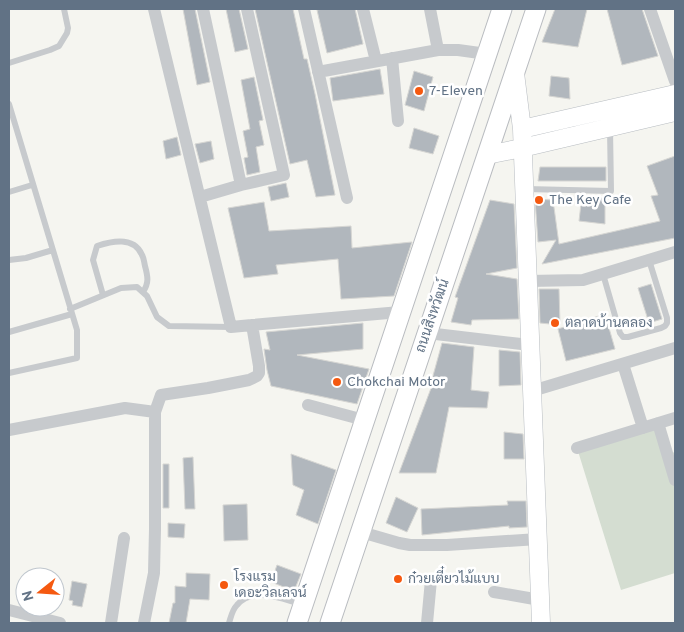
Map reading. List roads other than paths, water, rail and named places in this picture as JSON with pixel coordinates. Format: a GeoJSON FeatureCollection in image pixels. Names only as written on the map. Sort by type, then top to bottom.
{"type":"FeatureCollection","features":[{"type":"Feature","properties":{"kind":"main road"},"geometry":{"type":"LineString","coordinates":[[297,623],[502,9]]}},
{"type":"Feature","properties":{"kind":"main road","name":"ถนนสิงหวัฒน์"},"geometry":{"type":"LineString","coordinates":[[330,623],[536,9]]}},
{"type":"Feature","properties":{"kind":"street"},"geometry":{"type":"LineString","coordinates":[[154,9],[231,327],[400,312]]}},
{"type":"Feature","properties":{"kind":"street"},"geometry":{"type":"LineString","coordinates":[[203,9],[241,185]]}},
{"type":"Feature","properties":{"kind":"street"},"geometry":{"type":"LineString","coordinates":[[200,197],[284,175],[247,9]]}},
{"type":"Feature","properties":{"kind":"street"},"geometry":{"type":"LineString","coordinates":[[304,9],[347,198]]}},
{"type":"Feature","properties":{"kind":"street"},"geometry":{"type":"LineString","coordinates":[[363,9],[376,62]]}},
{"type":"Feature","properties":{"kind":"street"},"geometry":{"type":"LineString","coordinates":[[430,9],[438,50]]}},
{"type":"Feature","properties":{"kind":"street"},"geometry":{"type":"LineString","coordinates":[[650,9],[675,81]]}},
{"type":"Feature","properties":{"kind":"street"},"geometry":{"type":"LineString","coordinates":[[318,72],[438,50],[458,50],[487,54]]}},
{"type":"Feature","properties":{"kind":"street"},"geometry":{"type":"LineString","coordinates":[[392,58],[398,121]]}},
{"type":"Feature","properties":{"kind":"street"},"geometry":{"type":"LineString","coordinates":[[515,73],[522,129],[541,623]]}},
{"type":"Feature","properties":{"kind":"street"},"geometry":{"type":"LineString","coordinates":[[522,129],[675,94]]}},
{"type":"Feature","properties":{"kind":"street"},"geometry":{"type":"LineString","coordinates":[[486,155],[675,112]]}},
{"type":"Feature","properties":{"kind":"street"},"geometry":{"type":"LineString","coordinates":[[528,281],[581,280],[675,252]]}},
{"type":"Feature","properties":{"kind":"street"},"geometry":{"type":"LineString","coordinates":[[144,623],[154,573],[155,412],[161,395],[249,380],[257,376],[259,366],[252,325]]}},
{"type":"Feature","properties":{"kind":"street"},"geometry":{"type":"LineString","coordinates":[[427,333],[530,345]]}},
{"type":"Feature","properties":{"kind":"street"},"geometry":{"type":"LineString","coordinates":[[532,391],[675,348]]}},
{"type":"Feature","properties":{"kind":"street"},"geometry":{"type":"LineString","coordinates":[[623,364],[643,428]]}},
{"type":"Feature","properties":{"kind":"street"},"geometry":{"type":"LineString","coordinates":[[308,404],[364,420]]}},
{"type":"Feature","properties":{"kind":"street"},"geometry":{"type":"LineString","coordinates":[[9,430],[125,408],[155,412]]}},
{"type":"Feature","properties":{"kind":"street"},"geometry":{"type":"LineString","coordinates":[[578,448],[675,418]]}},
{"type":"Feature","properties":{"kind":"street"},"geometry":{"type":"LineString","coordinates":[[658,423],[675,480]]}},
{"type":"Feature","properties":{"kind":"street"},"geometry":{"type":"LineString","coordinates":[[360,532],[410,545],[447,545],[538,539]]}},
{"type":"Feature","properties":{"kind":"street"},"geometry":{"type":"LineString","coordinates":[[110,623],[124,538]]}},
{"type":"Feature","properties":{"kind":"street"},"geometry":{"type":"LineString","coordinates":[[427,623],[431,580]]}},
{"type":"Feature","properties":{"kind":"street"},"geometry":{"type":"LineString","coordinates":[[494,592],[540,600]]}},
{"type":"Feature","properties":{"kind":"street"},"geometry":{"type":"LineString","coordinates":[[9,610],[60,623]]}},
{"type":"Feature","properties":{"kind":"lane"},"geometry":{"type":"LineString","coordinates":[[9,63],[59,46],[68,28],[64,9]]}},
{"type":"Feature","properties":{"kind":"lane"},"geometry":{"type":"LineString","coordinates":[[9,104],[77,330],[77,358],[9,373]]}},
{"type":"Feature","properties":{"kind":"lane"},"geometry":{"type":"LineString","coordinates":[[524,189],[611,191],[610,128]]}},
{"type":"Feature","properties":{"kind":"lane"},"geometry":{"type":"LineString","coordinates":[[9,192],[32,185]]}},
{"type":"Feature","properties":{"kind":"lane"},"geometry":{"type":"LineString","coordinates":[[103,295],[93,260],[97,246],[114,241],[126,241],[136,246],[142,253],[148,278],[143,292]]}},
{"type":"Feature","properties":{"kind":"lane"},"geometry":{"type":"LineString","coordinates":[[9,260],[26,258],[53,250]]}},
{"type":"Feature","properties":{"kind":"lane"},"geometry":{"type":"LineString","coordinates":[[603,274],[620,333],[623,336],[628,337],[661,328],[668,323],[649,260]]}},
{"type":"Feature","properties":{"kind":"lane"},"geometry":{"type":"LineString","coordinates":[[9,332],[71,311],[121,288],[138,287],[147,296],[157,317],[169,326],[231,327]]}},
{"type":"Feature","properties":{"kind":"lane"},"geometry":{"type":"LineString","coordinates":[[230,623],[236,606],[251,596],[268,596],[303,604]]}},
{"type":"Feature","properties":{"kind":"place","name":"7-Eleven"},"geometry":{"type":"Point","coordinates":[419,91]}},
{"type":"Feature","properties":{"kind":"place","name":"The Key Cafe"},"geometry":{"type":"Point","coordinates":[539,200]}},
{"type":"Feature","properties":{"kind":"place","name":"ตลาดบ้านคลอง"},"geometry":{"type":"Point","coordinates":[555,323]}},
{"type":"Feature","properties":{"kind":"place","name":"Chokchai Motor"},"geometry":{"type":"Point","coordinates":[337,382]}},
{"type":"Feature","properties":{"kind":"place","name":"ก๋วยเตี๋ยวไม้แบบ"},"geometry":{"type":"Point","coordinates":[398,579]}},
{"type":"Feature","properties":{"kind":"place","name":"โรงแรม เดอะวิลเลจน์"},"geometry":{"type":"Point","coordinates":[224,585]}}]}
